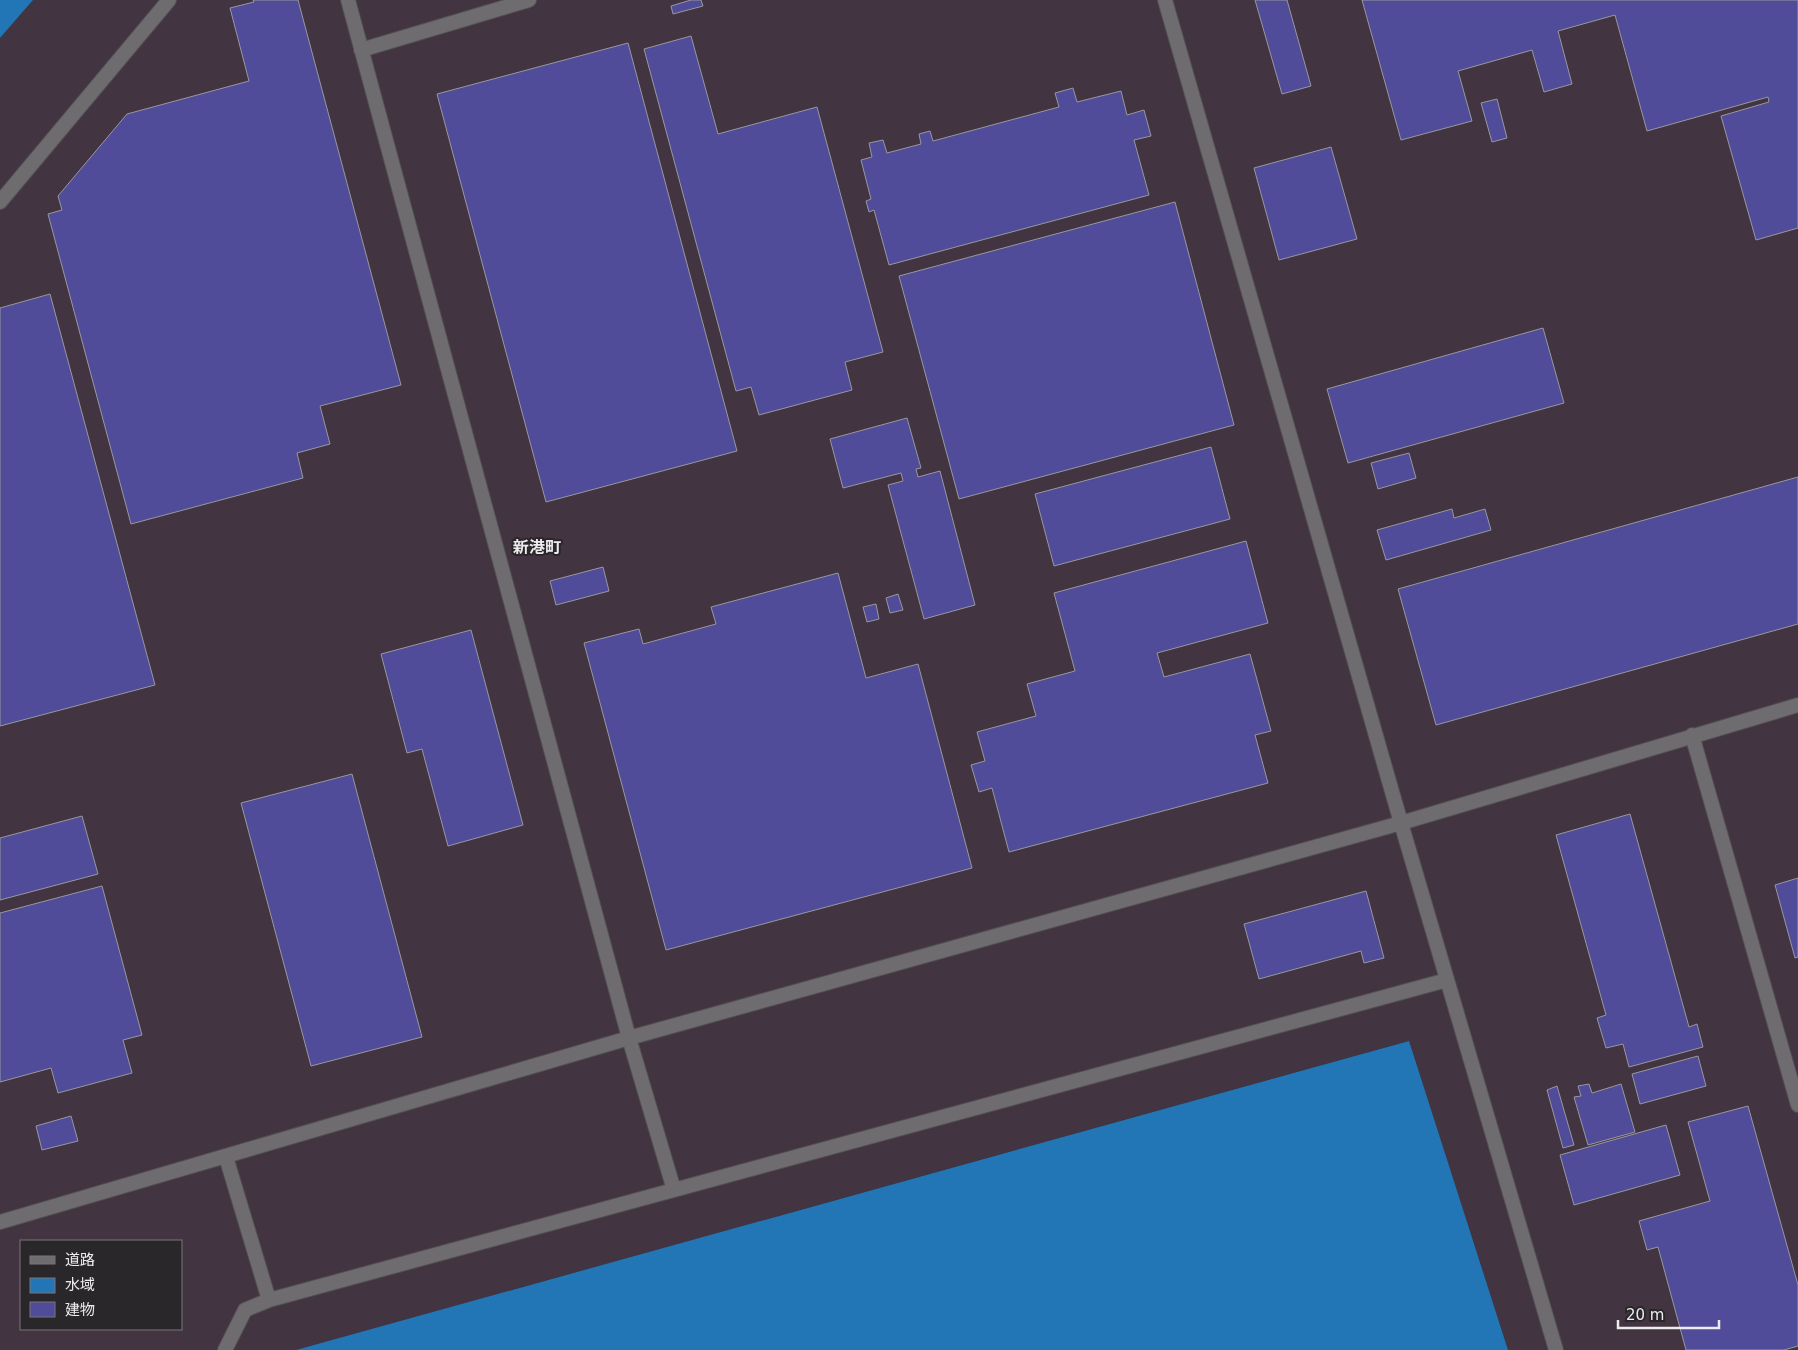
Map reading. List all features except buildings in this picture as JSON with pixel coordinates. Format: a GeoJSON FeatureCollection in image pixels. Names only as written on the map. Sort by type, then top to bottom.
{"type":"FeatureCollection","features":[{"type":"Feature","properties":{"kind":"street"},"geometry":{"type":"LineString","coordinates":[[0,202],[169,0]]}},
{"type":"Feature","properties":{"kind":"street"},"geometry":{"type":"LineString","coordinates":[[348,0],[628,1038],[674,1190]]}},
{"type":"Feature","properties":{"kind":"street"},"geometry":{"type":"LineString","coordinates":[[361,50],[529,0]]}},
{"type":"Feature","properties":{"kind":"street"},"geometry":{"type":"LineString","coordinates":[[1165,0],[1401,823],[1556,1350]]}},
{"type":"Feature","properties":{"kind":"street"},"geometry":{"type":"LineString","coordinates":[[0,1222],[628,1038],[1401,823],[1798,704]]}},
{"type":"Feature","properties":{"kind":"street"},"geometry":{"type":"LineString","coordinates":[[1692,736],[1798,1106]]}},
{"type":"Feature","properties":{"kind":"street"},"geometry":{"type":"LineString","coordinates":[[225,1350],[245,1310],[269,1300],[1447,980]]}},
{"type":"Feature","properties":{"kind":"street"},"geometry":{"type":"LineString","coordinates":[[226,1156],[269,1300]]}},
{"type":"Feature","properties":{"kind":"shaded area"},"geometry":{"type":"Polygon","coordinates":[[[33,0],[1798,0],[1798,1350],[1508,1350],[1408,1041],[296,1350],[0,1350],[0,38],[33,0]]]}},
{"type":"Feature","properties":{"kind":"water"},"geometry":{"type":"Polygon","coordinates":[[[0,0],[33,0],[0,38],[0,0]]]}},
{"type":"Feature","properties":{"kind":"water"},"geometry":{"type":"Polygon","coordinates":[[[1409,1041],[1508,1350],[296,1350],[1409,1041]]]}},
{"type":"Feature","properties":{"kind":"district","name":"新港町"},"geometry":{"type":"Point","coordinates":[537,547]}}]}
